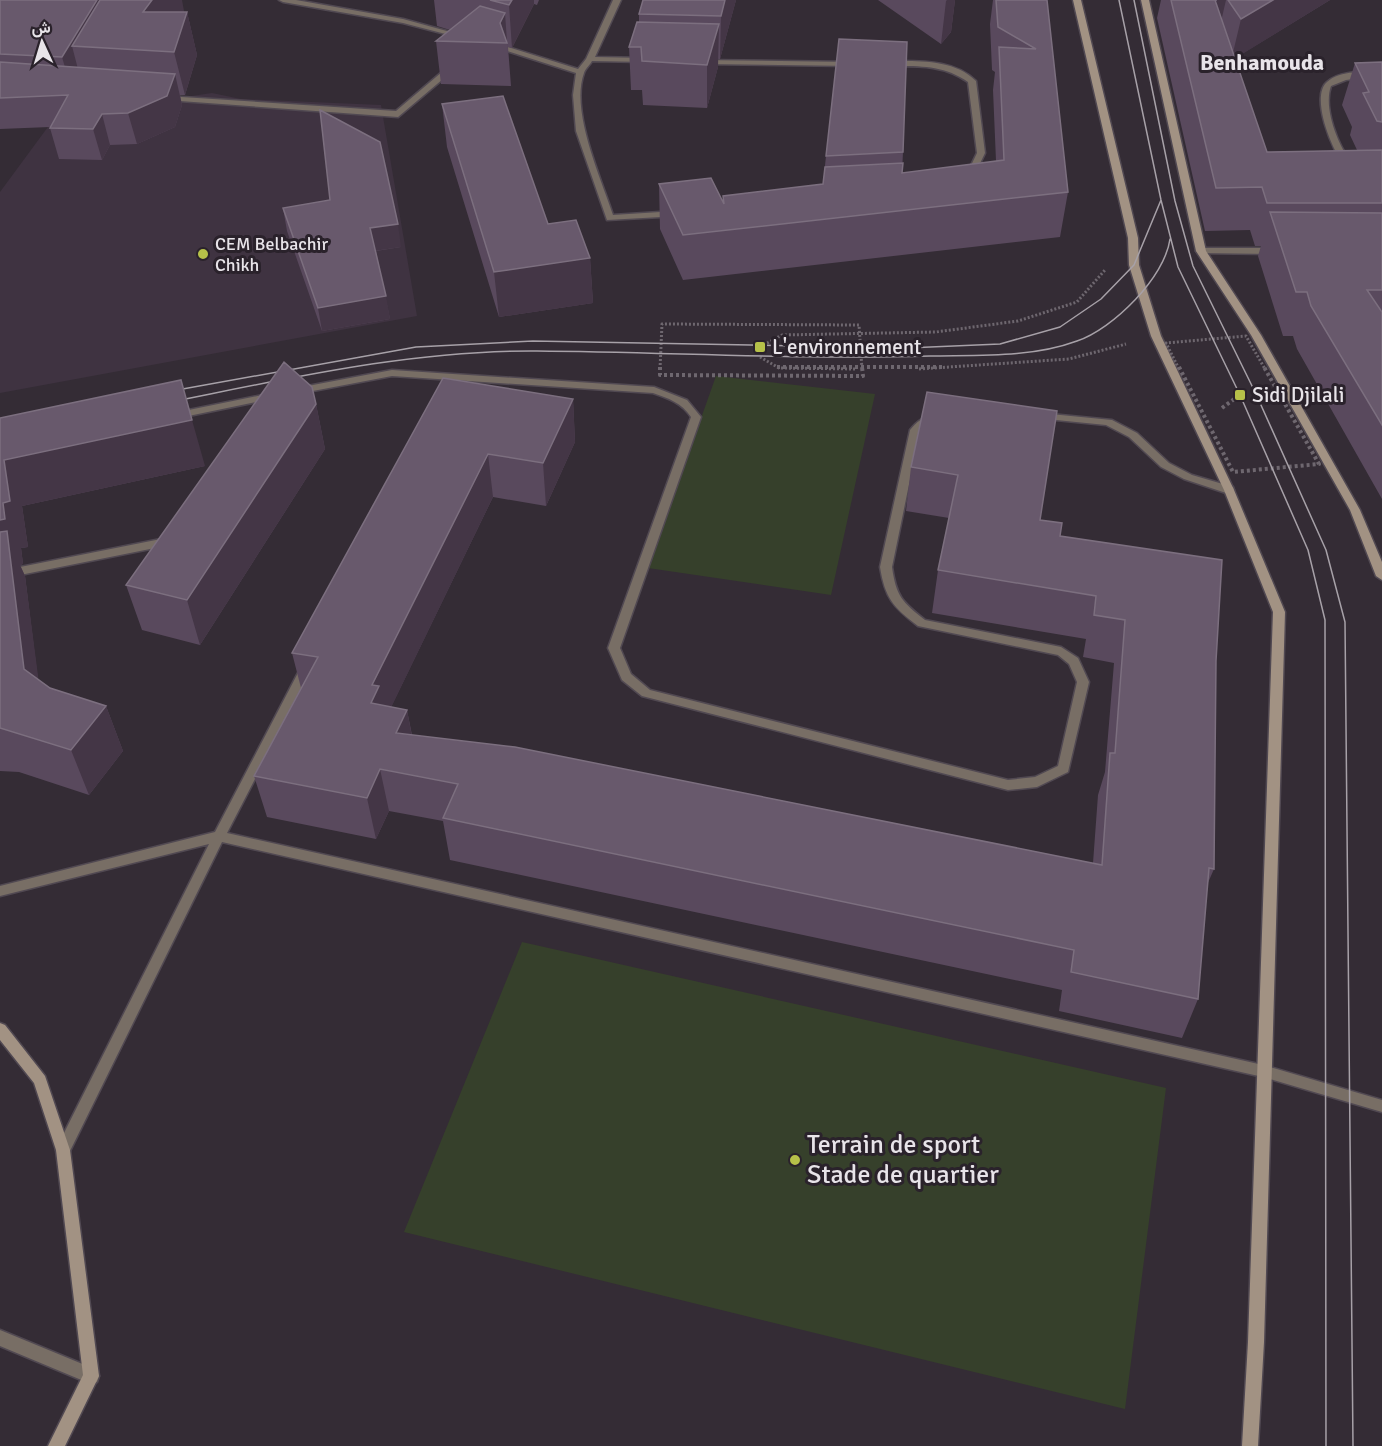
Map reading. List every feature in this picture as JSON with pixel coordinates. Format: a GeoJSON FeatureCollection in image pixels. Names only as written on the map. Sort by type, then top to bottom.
{"type":"FeatureCollection","features":[{"type":"Feature","properties":{"kind":"main road"},"geometry":{"type":"LineString","coordinates":[[1077,0],[1133,238],[1134,265],[1156,336],[1228,489],[1280,612],[1263,1071],[1256,1342],[1250,1446]]}},
{"type":"Feature","properties":{"kind":"main road"},"geometry":{"type":"LineString","coordinates":[[1145,0],[1201,251],[1256,335],[1355,510],[1382,576]]}},
{"type":"Feature","properties":{"kind":"main road"},"geometry":{"type":"LineString","coordinates":[[0,1029],[40,1080],[63,1150],[92,1376],[56,1446]]}},
{"type":"Feature","properties":{"kind":"street"},"geometry":{"type":"LineString","coordinates":[[283,0],[403,21],[472,39]]}},
{"type":"Feature","properties":{"kind":"street"},"geometry":{"type":"LineString","coordinates":[[617,0],[590,59],[580,72],[577,95],[580,130],[610,218],[692,213]]}},
{"type":"Feature","properties":{"kind":"street"},"geometry":{"type":"LineString","coordinates":[[483,42],[580,72]]}},
{"type":"Feature","properties":{"kind":"street"},"geometry":{"type":"LineString","coordinates":[[590,59],[659,61]]}},
{"type":"Feature","properties":{"kind":"street"},"geometry":{"type":"LineString","coordinates":[[694,62],[866,64]]}},
{"type":"Feature","properties":{"kind":"street"},"geometry":{"type":"LineString","coordinates":[[157,98],[398,114],[458,64]]}},
{"type":"Feature","properties":{"kind":"street"},"geometry":{"type":"LineString","coordinates":[[878,64],[940,66],[960,71],[972,81],[981,153],[970,177],[963,183]]}},
{"type":"Feature","properties":{"kind":"street"},"geometry":{"type":"LineString","coordinates":[[1362,169],[1353,166],[1341,157],[1322,97],[1325,86],[1334,80],[1382,73]]}},
{"type":"Feature","properties":{"kind":"street"},"geometry":{"type":"LineString","coordinates":[[1201,251],[1292,251]]}},
{"type":"Feature","properties":{"kind":"street"},"geometry":{"type":"LineString","coordinates":[[161,418],[392,373],[456,384],[654,390],[676,398],[691,406],[696,417],[614,648],[626,678],[646,693],[1008,785],[1037,782],[1064,769],[1083,682],[1074,661],[1061,651],[922,623],[903,609],[889,589],[886,567],[915,430],[924,421],[950,412]]}},
{"type":"Feature","properties":{"kind":"street"},"geometry":{"type":"LineString","coordinates":[[1025,415],[1108,422],[1133,435],[1165,465],[1188,477],[1228,489]]}},
{"type":"Feature","properties":{"kind":"street"},"geometry":{"type":"LineString","coordinates":[[0,575],[178,540]]}},
{"type":"Feature","properties":{"kind":"street"},"geometry":{"type":"LineString","coordinates":[[63,1150],[219,837],[315,654]]}},
{"type":"Feature","properties":{"kind":"street"},"geometry":{"type":"LineString","coordinates":[[0,891],[219,837],[1263,1071],[1382,1106]]}},
{"type":"Feature","properties":{"kind":"street"},"geometry":{"type":"LineString","coordinates":[[0,1338],[92,1376]]}},
{"type":"Feature","properties":{"kind":"path"},"geometry":{"type":"LineString","coordinates":[[760,347],[782,335],[936,332],[1018,321],[1077,302],[1133,238]]}},
{"type":"Feature","properties":{"kind":"path"},"geometry":{"type":"LineString","coordinates":[[662,324],[859,325],[859,333],[863,376],[660,375],[662,324]]}},
{"type":"Feature","properties":{"kind":"path"},"geometry":{"type":"LineString","coordinates":[[760,357],[779,368],[912,369],[1069,359],[1156,336]]}},
{"type":"Feature","properties":{"kind":"path"},"geometry":{"type":"LineString","coordinates":[[1246,336],[1319,464],[1233,472],[1166,343],[1246,336]]}},
{"type":"Feature","properties":{"kind":"shaded area","name":"CEM Belbachir Chikh"},"geometry":{"type":"Polygon","coordinates":[[[212,93],[241,99],[381,105],[417,316],[0,393],[0,192],[56,116],[212,93]]]}},
{"type":"Feature","properties":{"kind":"green space"},"geometry":{"type":"Polygon","coordinates":[[[716,376],[875,394],[831,595],[648,568],[716,376]]]}},
{"type":"Feature","properties":{"kind":"green space","name":"Terrain de sport Stade de quartier"},"geometry":{"type":"Polygon","coordinates":[[[522,942],[1166,1088],[1125,1409],[404,1232],[522,942]]]}},
{"type":"Feature","properties":{"kind":"building"},"geometry":{"type":"Polygon","coordinates":[[[0,0],[97,0],[62,57],[0,54],[0,0]]]}},
{"type":"Feature","properties":{"kind":"building"},"geometry":{"type":"Polygon","coordinates":[[[100,0],[152,0],[143,12],[187,12],[174,52],[72,46],[100,0]]]}},
{"type":"Feature","properties":{"kind":"building"},"geometry":{"type":"Polygon","coordinates":[[[490,0],[512,0],[509,5],[490,0]]]}},
{"type":"Feature","properties":{"kind":"building"},"geometry":{"type":"Polygon","coordinates":[[[643,0],[725,0],[721,16],[639,14],[643,0]]]}},
{"type":"Feature","properties":{"kind":"building"},"geometry":{"type":"Polygon","coordinates":[[[996,0],[1047,0],[1068,192],[683,235],[659,184],[711,178],[724,204],[723,196],[823,184],[825,167],[903,163],[902,173],[1004,160],[999,47],[1036,49],[998,27],[996,0]]]}},
{"type":"Feature","properties":{"kind":"building"},"geometry":{"type":"Polygon","coordinates":[[[1171,0],[1215,0],[1267,152],[1382,150],[1382,203],[1267,203],[1262,187],[1216,188],[1171,0]]]}},
{"type":"Feature","properties":{"kind":"building"},"geometry":{"type":"Polygon","coordinates":[[[1228,0],[1273,0],[1241,19],[1228,0]]]}},
{"type":"Feature","properties":{"kind":"building"},"geometry":{"type":"Polygon","coordinates":[[[480,6],[505,13],[500,23],[507,43],[436,41],[480,6]]]}},
{"type":"Feature","properties":{"kind":"building"},"geometry":{"type":"Polygon","coordinates":[[[637,22],[719,24],[707,65],[642,61],[641,47],[629,47],[637,22]]]}},
{"type":"Feature","properties":{"kind":"building"},"geometry":{"type":"Polygon","coordinates":[[[839,39],[907,42],[903,152],[826,156],[839,39]]]}},
{"type":"Feature","properties":{"kind":"building"},"geometry":{"type":"Polygon","coordinates":[[[0,62],[175,74],[167,96],[128,113],[102,114],[93,129],[50,128],[68,95],[0,98],[0,62]]]}},
{"type":"Feature","properties":{"kind":"building"},"geometry":{"type":"Polygon","coordinates":[[[1382,62],[1382,122],[1377,121],[1363,93],[1369,92],[1355,63],[1382,62]]]}},
{"type":"Feature","properties":{"kind":"building"},"geometry":{"type":"Polygon","coordinates":[[[503,96],[548,224],[576,220],[590,258],[494,272],[442,104],[503,96]]]}},
{"type":"Feature","properties":{"kind":"building"},"geometry":{"type":"Polygon","coordinates":[[[320,110],[380,142],[398,224],[370,228],[386,296],[318,308],[283,208],[330,200],[320,110]]]}},
{"type":"Feature","properties":{"kind":"building"},"geometry":{"type":"Polygon","coordinates":[[[1270,212],[1382,213],[1382,290],[1367,290],[1382,312],[1382,425],[1311,306],[1307,292],[1296,292],[1270,212]]]}},
{"type":"Feature","properties":{"kind":"building"},"geometry":{"type":"Polygon","coordinates":[[[284,362],[312,387],[316,404],[187,600],[126,585],[284,362]]]}},
{"type":"Feature","properties":{"kind":"building"},"geometry":{"type":"Polygon","coordinates":[[[443,378],[573,399],[543,463],[488,454],[372,685],[379,686],[371,703],[407,710],[396,733],[515,747],[1102,865],[1110,753],[1115,753],[1125,620],[1094,615],[1096,596],[938,570],[958,475],[911,467],[927,392],[1057,411],[1040,520],[1062,523],[1060,536],[1222,560],[1216,661],[1214,869],[1209,868],[1198,999],[1071,972],[1074,950],[443,818],[458,784],[380,769],[367,798],[254,776],[318,657],[292,653],[443,378]]]}},
{"type":"Feature","properties":{"kind":"building"},"geometry":{"type":"Polygon","coordinates":[[[181,380],[192,420],[4,460],[10,501],[3,503],[5,519],[0,520],[0,418],[181,380]]]}},
{"type":"Feature","properties":{"kind":"building"},"geometry":{"type":"Polygon","coordinates":[[[7,531],[24,669],[50,688],[106,706],[71,750],[0,728],[0,532],[7,531]]]}},
{"type":"Feature","properties":{"kind":"tram line"},"geometry":{"type":"LineString","coordinates":[[1119,0],[1161,200]]}},
{"type":"Feature","properties":{"kind":"tram line"},"geometry":{"type":"LineString","coordinates":[[1134,0],[1175,201],[1193,266],[1256,394],[1326,550],[1345,622],[1353,1446]]}},
{"type":"Feature","properties":{"kind":"tram line"},"geometry":{"type":"LineString","coordinates":[[166,392],[416,347],[533,341],[907,348],[1000,344],[1060,327],[1101,299],[1134,265],[1161,200]]}},
{"type":"Feature","properties":{"kind":"tram line"},"geometry":{"type":"LineString","coordinates":[[1161,200],[1178,267],[1240,395],[1308,550],[1325,620],[1326,1446]]}},
{"type":"Feature","properties":{"kind":"tram line"},"geometry":{"type":"LineString","coordinates":[[170,402],[352,367],[444,355],[491,352],[881,357],[1023,353],[1077,341],[1106,325],[1135,300],[1148,285],[1166,254],[1170,239]]}},
{"type":"Feature","properties":{"kind":"place","name":"CEM Belbachir Chikh"},"geometry":{"type":"Point","coordinates":[203,254]}},
{"type":"Feature","properties":{"kind":"place","name":"L'environnement"},"geometry":{"type":"Point","coordinates":[760,347]}},
{"type":"Feature","properties":{"kind":"place","name":"Sidi Djilali"},"geometry":{"type":"Point","coordinates":[1240,395]}},
{"type":"Feature","properties":{"kind":"place","name":"Terrain de sport Stade de quartier"},"geometry":{"type":"Point","coordinates":[795,1160]}},
{"type":"Feature","properties":{"kind":"district","name":"Benhamouda"},"geometry":{"type":"Point","coordinates":[1262,62]}}]}
